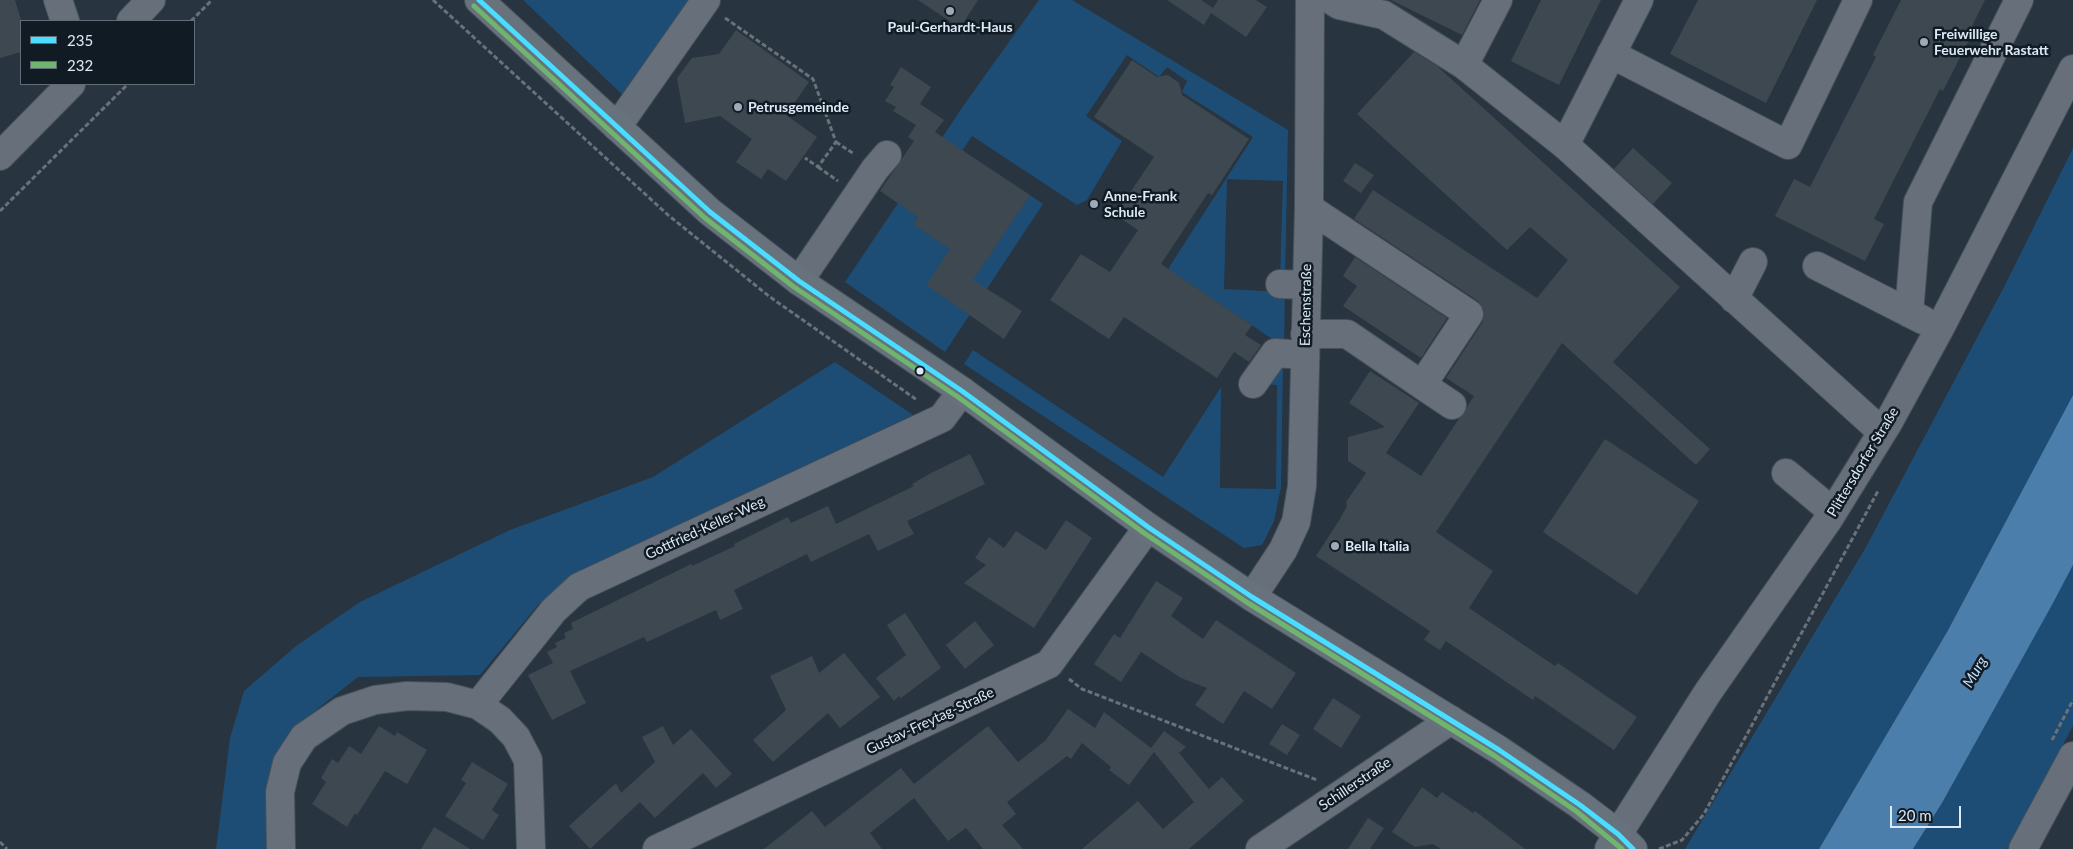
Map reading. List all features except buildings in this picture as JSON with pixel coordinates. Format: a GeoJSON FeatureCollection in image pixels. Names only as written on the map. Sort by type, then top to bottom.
{"type":"FeatureCollection","features":[{"type":"Feature","properties":{"kind":"main road"},"geometry":{"type":"LineString","coordinates":[[479,0],[710,212],[799,281],[962,391],[1148,527],[1252,596],[1451,720],[1580,805],[1620,844]]}},
{"type":"Feature","properties":{"kind":"street"},"geometry":{"type":"LineString","coordinates":[[58,0],[65,20]]}},
{"type":"Feature","properties":{"kind":"street"},"geometry":{"type":"LineString","coordinates":[[131,20],[151,0]]}},
{"type":"Feature","properties":{"kind":"street","name":"Eschenstraße"},"geometry":{"type":"LineString","coordinates":[[1252,596],[1283,550],[1296,522],[1302,486],[1305,345],[1293,284],[1309,208],[1310,0]]}},
{"type":"Feature","properties":{"kind":"street"},"geometry":{"type":"LineString","coordinates":[[1332,0],[1339,5],[1388,8],[1464,66],[1565,146],[1882,432]]}},
{"type":"Feature","properties":{"kind":"street"},"geometry":{"type":"LineString","coordinates":[[1464,66],[1498,0]]}},
{"type":"Feature","properties":{"kind":"street"},"geometry":{"type":"LineString","coordinates":[[1565,146],[1639,0]]}},
{"type":"Feature","properties":{"kind":"street"},"geometry":{"type":"LineString","coordinates":[[1611,54],[1788,146],[1858,0]]}},
{"type":"Feature","properties":{"kind":"street"},"geometry":{"type":"LineString","coordinates":[[1909,313],[1918,202],[2019,0]]}},
{"type":"Feature","properties":{"kind":"street"},"geometry":{"type":"LineString","coordinates":[[617,127],[705,2]]}},
{"type":"Feature","properties":{"kind":"street","name":"Plittersdorfer Straße"},"geometry":{"type":"LineString","coordinates":[[1620,844],[1708,692],[1832,512],[1882,432],[1940,328],[2073,69]]}},
{"type":"Feature","properties":{"kind":"street"},"geometry":{"type":"LineString","coordinates":[[0,156],[70,85]]}},
{"type":"Feature","properties":{"kind":"street"},"geometry":{"type":"LineString","coordinates":[[799,281],[875,169],[887,155]]}},
{"type":"Feature","properties":{"kind":"street"},"geometry":{"type":"LineString","coordinates":[[1309,208],[1468,314],[1422,385]]}},
{"type":"Feature","properties":{"kind":"street"},"geometry":{"type":"LineString","coordinates":[[1734,299],[1753,262]]}},
{"type":"Feature","properties":{"kind":"street"},"geometry":{"type":"LineString","coordinates":[[1817,266],[1940,328]]}},
{"type":"Feature","properties":{"kind":"street"},"geometry":{"type":"LineString","coordinates":[[1253,384],[1275,353],[1347,334],[1452,405]]}},
{"type":"Feature","properties":{"kind":"street","name":"Gottfried-Keller-Weg"},"geometry":{"type":"LineString","coordinates":[[478,705],[554,610],[579,587],[942,418],[962,391]]}},
{"type":"Feature","properties":{"kind":"street"},"geometry":{"type":"LineString","coordinates":[[1786,473],[1832,512]]}},
{"type":"Feature","properties":{"kind":"street","name":"Gustav-Freytag-Straße"},"geometry":{"type":"LineString","coordinates":[[657,849],[1049,664],[1148,527]]}},
{"type":"Feature","properties":{"kind":"street"},"geometry":{"type":"LineString","coordinates":[[281,849],[280,792],[287,763],[304,736],[342,711],[375,700],[407,696],[447,697],[478,705],[500,720],[516,737],[528,760],[531,849]]}},
{"type":"Feature","properties":{"kind":"street","name":"Schillerstraße"},"geometry":{"type":"LineString","coordinates":[[1260,849],[1451,720]]}},
{"type":"Feature","properties":{"kind":"street"},"geometry":{"type":"LineString","coordinates":[[2024,849],[2073,756]]}},
{"type":"Feature","properties":{"kind":"path"},"geometry":{"type":"LineString","coordinates":[[192,20],[212,0]]}},
{"type":"Feature","properties":{"kind":"path"},"geometry":{"type":"LineString","coordinates":[[705,2],[814,79],[836,142],[818,167],[805,158]]}},
{"type":"Feature","properties":{"kind":"path"},"geometry":{"type":"LineString","coordinates":[[0,211],[127,85]]}},
{"type":"Feature","properties":{"kind":"path"},"geometry":{"type":"LineString","coordinates":[[1049,664],[1082,689],[1346,791]]}},
{"type":"Feature","properties":{"kind":"path"},"geometry":{"type":"LineString","coordinates":[[1658,849],[1682,840],[1694,829]]}},
{"type":"Feature","properties":{"kind":"path"},"geometry":{"type":"LineString","coordinates":[[0,842],[7,849]]}},
{"type":"Feature","properties":{"kind":"shaded area"},"geometry":{"type":"Polygon","coordinates":[[[523,0],[698,0],[627,99],[523,0]]]}},
{"type":"Feature","properties":{"kind":"shaded area"},"geometry":{"type":"Polygon","coordinates":[[[1039,0],[1072,0],[1288,130],[1285,280],[1280,279],[1283,181],[1227,179],[1224,289],[1285,292],[1284,347],[1168,269],[1253,137],[1182,92],[1187,81],[1167,67],[1159,77],[1127,55],[1086,116],[1122,141],[1087,200],[1077,205],[972,136],[913,224],[1030,195],[1043,204],[945,352],[845,282],[966,102],[1039,0]]]}},
{"type":"Feature","properties":{"kind":"shaded area"},"geometry":{"type":"Polygon","coordinates":[[[2073,148],[2073,395],[1947,632],[1819,849],[1685,849],[1866,547],[2005,285],[2073,148]]]}},
{"type":"Feature","properties":{"kind":"shaded area"},"geometry":{"type":"Polygon","coordinates":[[[973,350],[1163,477],[1221,387],[1220,488],[1276,489],[1277,385],[1258,384],[1283,366],[1281,487],[1274,521],[1262,545],[1244,548],[964,364],[973,350]]]}},
{"type":"Feature","properties":{"kind":"shaded area"},"geometry":{"type":"Polygon","coordinates":[[[835,362],[913,415],[573,574],[538,605],[480,675],[358,677],[297,725],[275,756],[267,796],[268,849],[216,849],[230,738],[244,691],[296,646],[360,602],[510,530],[653,477],[835,362]]]}},
{"type":"Feature","properties":{"kind":"shaded area"},"geometry":{"type":"Polygon","coordinates":[[[2073,565],[2073,726],[2007,849],[1913,849],[1942,803],[2073,565]]]}},
{"type":"Feature","properties":{"kind":"water","name":"Murg"},"geometry":{"type":"Polygon","coordinates":[[[2073,395],[2073,565],[1942,803],[1913,849],[1819,849],[1947,632],[2073,395]]]}},
{"type":"Feature","properties":{"kind":"transit line","name":"235"},"geometry":{"type":"LineString","coordinates":[[479,0],[710,212],[799,281],[962,391],[1148,527],[1252,597],[1499,750],[1580,805],[1618,834],[1633,849]]}},
{"type":"Feature","properties":{"kind":"transit line","name":"232"},"geometry":{"type":"LineString","coordinates":[[474,6],[705,218],[794,287],[958,397],[1144,533],[1248,603],[1495,756],[1576,811],[1622,849]]}},
{"type":"Feature","properties":{"kind":"place","name":"Paul-Gerhardt-Haus"},"geometry":{"type":"Point","coordinates":[950,11]}},
{"type":"Feature","properties":{"kind":"place","name":"Freiwillige Feuerwehr Rastatt"},"geometry":{"type":"Point","coordinates":[1924,42]}},
{"type":"Feature","properties":{"kind":"place","name":"Petrusgemeinde"},"geometry":{"type":"Point","coordinates":[738,107]}},
{"type":"Feature","properties":{"kind":"place","name":"Anne-Frank Schule"},"geometry":{"type":"Point","coordinates":[1094,204]}},
{"type":"Feature","properties":{"kind":"place","name":"Bella Italia"},"geometry":{"type":"Point","coordinates":[1335,546]}}]}
